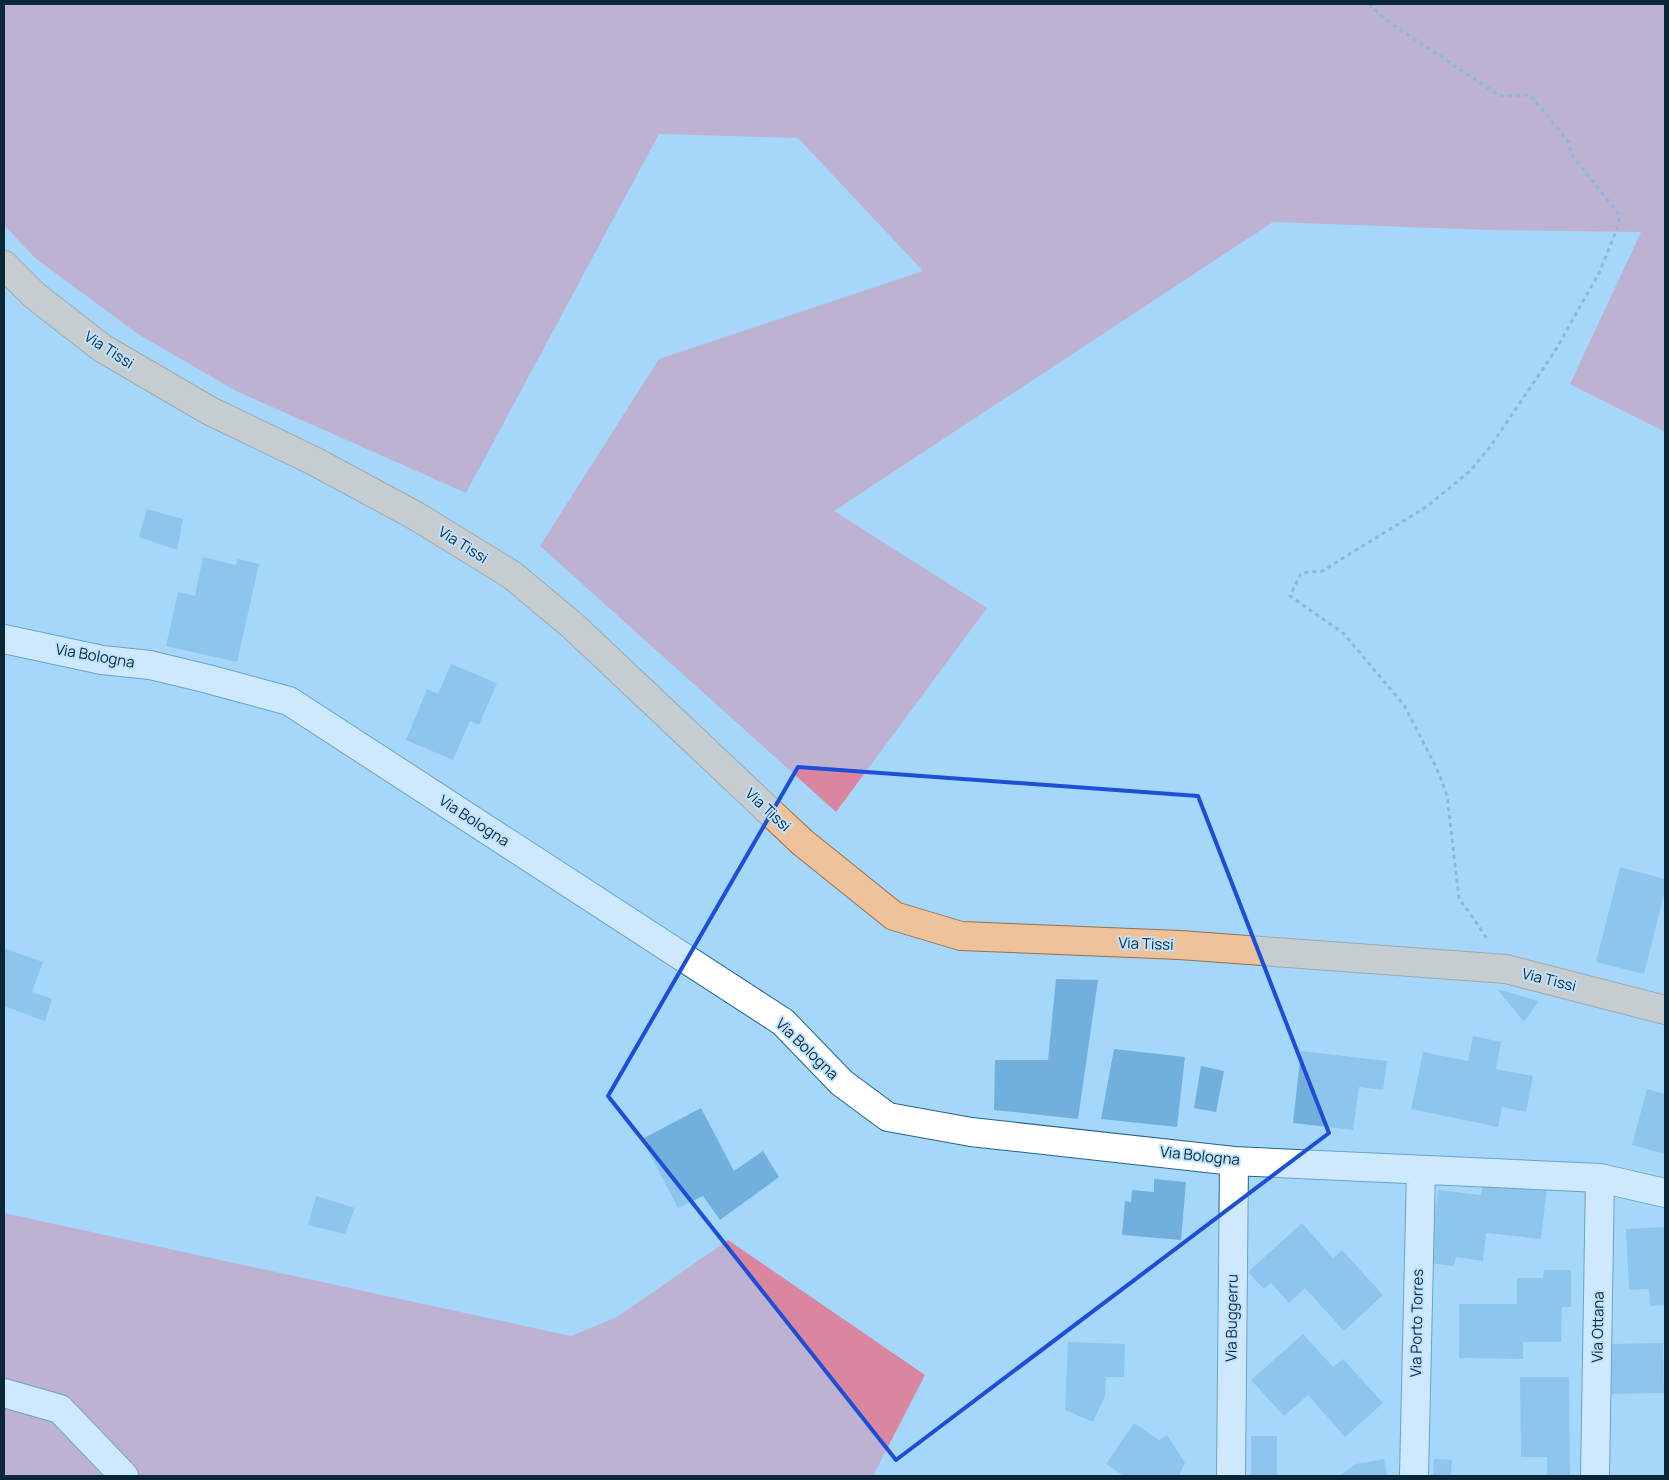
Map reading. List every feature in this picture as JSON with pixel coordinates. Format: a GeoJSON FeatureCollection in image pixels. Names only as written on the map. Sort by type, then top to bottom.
{"type":"FeatureCollection","features":[{"type":"Feature","properties":{"kind":"main road","name":"Via Tissi"},"geometry":{"type":"LineString","coordinates":[[4,265],[34,295],[102,348],[210,410],[314,461],[416,516],[512,575],[573,626],[802,842],[894,916],[961,936],[1180,945],[1506,969],[1665,1010]]}},
{"type":"Feature","properties":{"kind":"street","name":"Via Bologna"},"geometry":{"type":"LineString","coordinates":[[4,638],[102,660],[150,665],[289,701],[783,1022],[842,1083],[888,1117],[971,1132],[1234,1160],[1600,1178],[1665,1193]]}},
{"type":"Feature","properties":{"kind":"street","name":"Via Buggerru"},"geometry":{"type":"LineString","coordinates":[[1231,1476],[1234,1160]]}},
{"type":"Feature","properties":{"kind":"street","name":"Via Porto Torres"},"geometry":{"type":"LineString","coordinates":[[1414,1476],[1420,1170]]}},
{"type":"Feature","properties":{"kind":"street","name":"Via Ottana"},"geometry":{"type":"LineString","coordinates":[[1595,1476],[1600,1178]]}},
{"type":"Feature","properties":{"kind":"street"},"geometry":{"type":"LineString","coordinates":[[4,1393],[60,1409],[124,1476]]}},
{"type":"Feature","properties":{"kind":"path"},"geometry":{"type":"LineString","coordinates":[[1369,4],[1386,20],[1500,96],[1530,95],[1568,141],[1572,155],[1618,213],[1619,224],[1599,273],[1555,351],[1490,447],[1470,471],[1426,507],[1322,571],[1301,573],[1290,596],[1343,633],[1404,705],[1437,768],[1448,795],[1459,899],[1474,918],[1506,969]]}},
{"type":"Feature","properties":{"kind":"highlighted area"},"geometry":{"type":"Polygon","coordinates":[[[798,767],[1198,796],[1329,1133],[896,1460],[608,1096],[798,767]]]}},
{"type":"Feature","properties":{"kind":"shaded area"},"geometry":{"type":"Polygon","coordinates":[[[4,4],[1665,4],[1665,432],[1570,384],[1641,232],[1490,230],[1273,222],[834,511],[987,608],[836,812],[540,546],[659,359],[923,271],[798,138],[659,134],[466,493],[236,391],[138,334],[35,258],[4,225],[4,4]]]}},
{"type":"Feature","properties":{"kind":"shaded area"},"geometry":{"type":"Polygon","coordinates":[[[4,1213],[571,1336],[617,1317],[728,1240],[925,1375],[873,1476],[4,1476],[4,1213]]]}},
{"type":"Feature","properties":{"kind":"building"},"geometry":{"type":"Polygon","coordinates":[[[147,509],[183,519],[177,550],[139,537],[147,509]]]}},
{"type":"Feature","properties":{"kind":"building"},"geometry":{"type":"Polygon","coordinates":[[[203,557],[236,565],[237,559],[259,564],[237,662],[166,646],[178,592],[195,596],[203,557]]]}},
{"type":"Feature","properties":{"kind":"building"},"geometry":{"type":"Polygon","coordinates":[[[451,664],[497,683],[479,725],[470,721],[453,760],[406,740],[427,689],[438,694],[451,664]]]}},
{"type":"Feature","properties":{"kind":"building"},"geometry":{"type":"Polygon","coordinates":[[[1620,867],[1665,879],[1665,890],[1644,974],[1596,962],[1620,867]]]}},
{"type":"Feature","properties":{"kind":"building"},"geometry":{"type":"Polygon","coordinates":[[[4,948],[43,962],[32,992],[52,999],[45,1021],[4,1006],[4,948]]]}},
{"type":"Feature","properties":{"kind":"building"},"geometry":{"type":"Polygon","coordinates":[[[1056,979],[1098,980],[1078,1119],[994,1110],[995,1060],[1048,1060],[1056,979]]]}},
{"type":"Feature","properties":{"kind":"building"},"geometry":{"type":"Polygon","coordinates":[[[1497,989],[1539,1001],[1524,1022],[1497,989]]]}},
{"type":"Feature","properties":{"kind":"building"},"geometry":{"type":"Polygon","coordinates":[[[1473,1036],[1501,1042],[1496,1069],[1533,1076],[1526,1112],[1502,1107],[1498,1127],[1411,1109],[1423,1052],[1468,1061],[1473,1036]]]}},
{"type":"Feature","properties":{"kind":"building"},"geometry":{"type":"Polygon","coordinates":[[[1114,1049],[1185,1057],[1177,1127],[1101,1119],[1114,1049]]]}},
{"type":"Feature","properties":{"kind":"building"},"geometry":{"type":"Polygon","coordinates":[[[1301,1051],[1387,1061],[1383,1090],[1359,1087],[1353,1130],[1293,1123],[1301,1051]]]}},
{"type":"Feature","properties":{"kind":"building"},"geometry":{"type":"Polygon","coordinates":[[[1201,1066],[1224,1071],[1216,1112],[1194,1108],[1201,1066]]]}},
{"type":"Feature","properties":{"kind":"building"},"geometry":{"type":"Polygon","coordinates":[[[1647,1089],[1665,1094],[1665,1154],[1632,1145],[1647,1089]]]}},
{"type":"Feature","properties":{"kind":"building"},"geometry":{"type":"Polygon","coordinates":[[[701,1108],[734,1171],[763,1151],[779,1177],[720,1220],[703,1196],[678,1208],[642,1139],[701,1108]]]}},
{"type":"Feature","properties":{"kind":"building"},"geometry":{"type":"Polygon","coordinates":[[[1154,1179],[1186,1182],[1181,1240],[1122,1235],[1125,1201],[1131,1202],[1132,1190],[1154,1192],[1154,1179]]]}},
{"type":"Feature","properties":{"kind":"building"},"geometry":{"type":"Polygon","coordinates":[[[1483,1179],[1547,1187],[1541,1239],[1486,1233],[1483,1261],[1456,1257],[1454,1266],[1430,1263],[1438,1190],[1481,1195],[1483,1179]]]}},
{"type":"Feature","properties":{"kind":"building"},"geometry":{"type":"Polygon","coordinates":[[[316,1196],[355,1208],[345,1234],[308,1225],[316,1196]]]}},
{"type":"Feature","properties":{"kind":"building"},"geometry":{"type":"Polygon","coordinates":[[[1302,1223],[1333,1258],[1342,1250],[1383,1295],[1344,1331],[1305,1288],[1289,1303],[1271,1283],[1264,1289],[1248,1272],[1302,1223]]]}},
{"type":"Feature","properties":{"kind":"building"},"geometry":{"type":"Polygon","coordinates":[[[1665,1227],[1665,1305],[1650,1306],[1649,1289],[1629,1290],[1626,1229],[1665,1227]]]}},
{"type":"Feature","properties":{"kind":"building"},"geometry":{"type":"Polygon","coordinates":[[[1544,1270],[1571,1270],[1571,1307],[1562,1307],[1561,1342],[1523,1342],[1523,1359],[1459,1358],[1459,1304],[1517,1304],[1517,1278],[1543,1278],[1544,1270]]]}},
{"type":"Feature","properties":{"kind":"building"},"geometry":{"type":"Polygon","coordinates":[[[1303,1334],[1333,1367],[1343,1359],[1383,1403],[1345,1437],[1308,1395],[1284,1416],[1251,1380],[1303,1334]]]}},
{"type":"Feature","properties":{"kind":"building"},"geometry":{"type":"Polygon","coordinates":[[[1068,1342],[1125,1344],[1124,1377],[1106,1377],[1105,1396],[1093,1422],[1065,1410],[1068,1342]]]}},
{"type":"Feature","properties":{"kind":"building"},"geometry":{"type":"Polygon","coordinates":[[[1663,1343],[1664,1393],[1610,1394],[1610,1344],[1663,1343]]]}},
{"type":"Feature","properties":{"kind":"building"},"geometry":{"type":"Polygon","coordinates":[[[1520,1377],[1569,1377],[1570,1476],[1547,1476],[1547,1457],[1521,1457],[1520,1377]]]}},
{"type":"Feature","properties":{"kind":"building"},"geometry":{"type":"Polygon","coordinates":[[[1134,1423],[1159,1440],[1167,1435],[1185,1463],[1179,1476],[1124,1476],[1106,1464],[1134,1423]]]}},
{"type":"Feature","properties":{"kind":"building"},"geometry":{"type":"Polygon","coordinates":[[[1251,1436],[1277,1436],[1277,1476],[1251,1476],[1251,1436]]]}},
{"type":"Feature","properties":{"kind":"building"},"geometry":{"type":"Polygon","coordinates":[[[1384,1459],[1387,1476],[1339,1476],[1356,1464],[1384,1459]]]}},
{"type":"Feature","properties":{"kind":"building"},"geometry":{"type":"Polygon","coordinates":[[[1434,1459],[1452,1460],[1451,1476],[1433,1476],[1434,1459]]]}}]}
